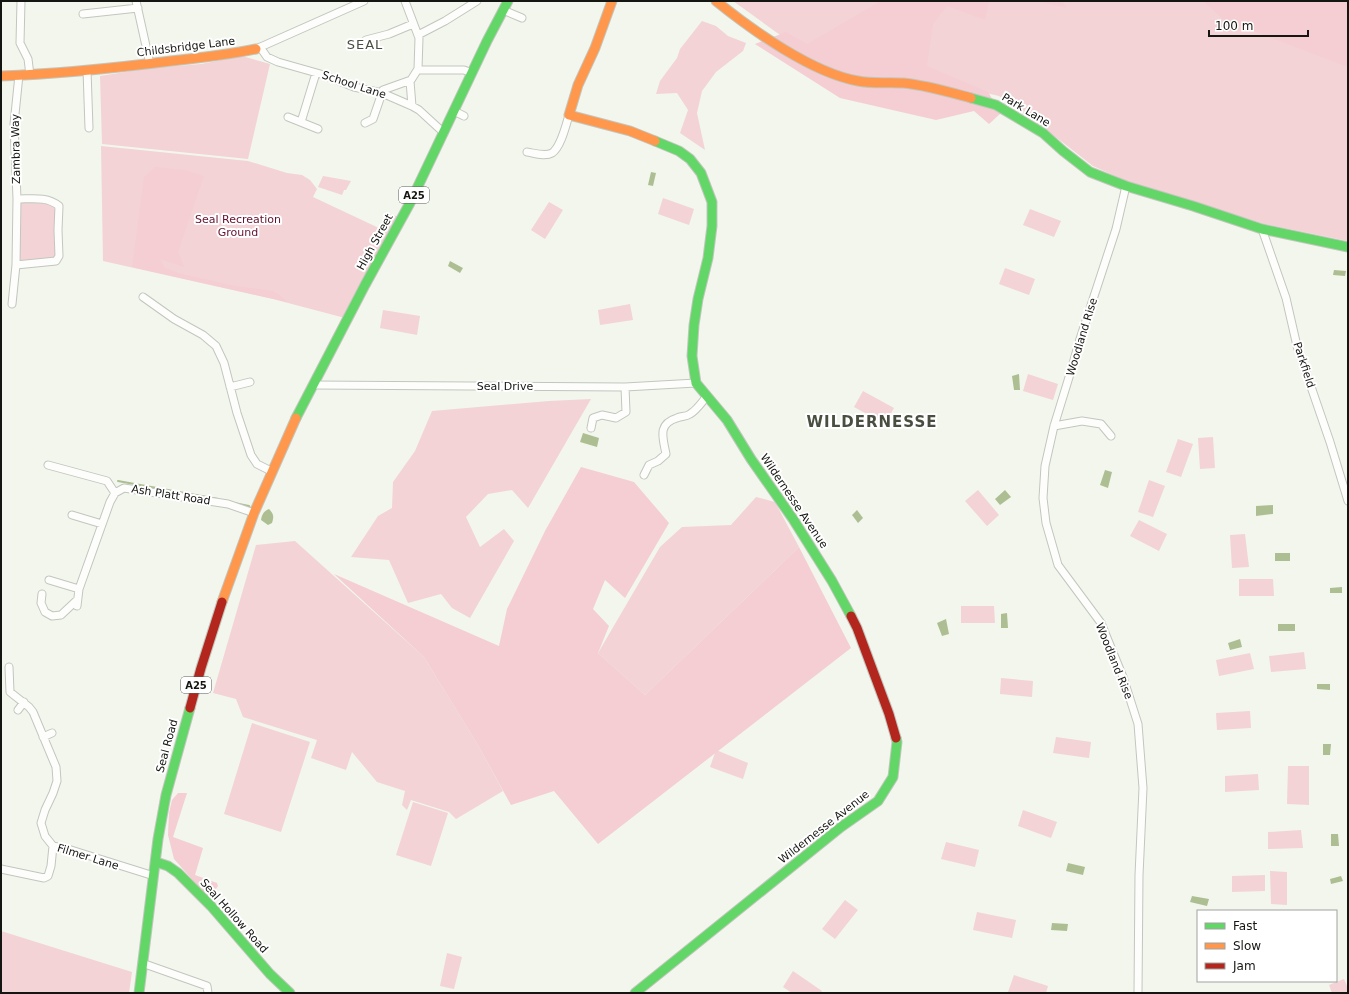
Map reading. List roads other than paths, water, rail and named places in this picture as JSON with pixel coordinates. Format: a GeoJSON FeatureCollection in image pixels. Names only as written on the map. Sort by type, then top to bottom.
{"type":"FeatureCollection","features":[{"type":"Feature","properties":{"kind":"main road","name":"High Street"},"geometry":{"type":"LineString","coordinates":[[254,513],[287,434],[365,285],[408,209],[472,72],[508,1]]}},
{"type":"Feature","properties":{"kind":"main road"},"geometry":{"type":"LineString","coordinates":[[612,1],[595,48],[578,85],[569,115],[630,131],[664,144],[690,159],[701,174],[712,202],[712,226],[708,258],[698,299],[694,325],[692,356],[696,383]]}},
{"type":"Feature","properties":{"kind":"main road","name":"Park Lane"},"geometry":{"type":"LineString","coordinates":[[716,1],[739,20],[783,48],[830,73],[858,81],[904,83],[950,92],[996,105],[1043,133],[1063,152],[1090,172],[1126,186],[1262,229],[1348,247]]}},
{"type":"Feature","properties":{"kind":"main road","name":"Childsbridge Lane"},"geometry":{"type":"LineString","coordinates":[[1,76],[30,75],[150,64],[230,55],[258,48]]}},
{"type":"Feature","properties":{"kind":"main road","name":"Wildernesse Avenue"},"geometry":{"type":"LineString","coordinates":[[635,993],[841,826],[878,801],[893,777],[897,742],[857,628],[832,581],[793,519],[751,459],[727,420],[696,383]]}},
{"type":"Feature","properties":{"kind":"main road","name":"Seal Road"},"geometry":{"type":"LineString","coordinates":[[139,993],[158,840],[166,795],[194,692],[234,567],[254,513]]}},
{"type":"Feature","properties":{"kind":"main road","name":"Seal Hollow Road"},"geometry":{"type":"LineString","coordinates":[[156,862],[168,866],[178,873],[210,906],[270,974],[290,993]]}},
{"type":"Feature","properties":{"kind":"street"},"geometry":{"type":"LineString","coordinates":[[21,1],[20,44],[28,59],[30,75]]}},
{"type":"Feature","properties":{"kind":"street","name":"Childsbridge Lane"},"geometry":{"type":"LineString","coordinates":[[258,48],[364,1]]}},
{"type":"Feature","properties":{"kind":"street"},"geometry":{"type":"LineString","coordinates":[[365,123],[373,120],[384,90],[410,81],[418,70],[418,35],[405,1]]}},
{"type":"Feature","properties":{"kind":"street"},"geometry":{"type":"LineString","coordinates":[[418,35],[445,21],[477,1]]}},
{"type":"Feature","properties":{"kind":"street"},"geometry":{"type":"LineString","coordinates":[[83,14],[137,5],[150,64]]}},
{"type":"Feature","properties":{"kind":"street"},"geometry":{"type":"LineString","coordinates":[[503,10],[522,18]]}},
{"type":"Feature","properties":{"kind":"street"},"geometry":{"type":"LineString","coordinates":[[366,40],[389,34],[413,24]]}},
{"type":"Feature","properties":{"kind":"street","name":"School Lane"},"geometry":{"type":"LineString","coordinates":[[258,48],[274,61],[316,73],[354,87],[382,93],[412,106],[420,111],[444,133]]}},
{"type":"Feature","properties":{"kind":"street"},"geometry":{"type":"LineString","coordinates":[[87,70],[89,128]]}},
{"type":"Feature","properties":{"kind":"street"},"geometry":{"type":"LineString","coordinates":[[418,70],[464,70],[472,72]]}},
{"type":"Feature","properties":{"kind":"street"},"geometry":{"type":"LineString","coordinates":[[301,122],[316,73]]}},
{"type":"Feature","properties":{"kind":"street","name":"Zambra Way"},"geometry":{"type":"LineString","coordinates":[[12,304],[16,264],[17,199],[14,124],[19,75]]}},
{"type":"Feature","properties":{"kind":"street"},"geometry":{"type":"LineString","coordinates":[[410,81],[412,106]]}},
{"type":"Feature","properties":{"kind":"street"},"geometry":{"type":"LineString","coordinates":[[454,111],[464,116]]}},
{"type":"Feature","properties":{"kind":"street"},"geometry":{"type":"LineString","coordinates":[[527,152],[541,155],[552,153],[558,146],[569,115]]}},
{"type":"Feature","properties":{"kind":"street"},"geometry":{"type":"LineString","coordinates":[[288,117],[318,128]]}},
{"type":"Feature","properties":{"kind":"street","name":"Woodland Rise"},"geometry":{"type":"LineString","coordinates":[[1126,186],[1116,229],[1080,339],[1054,426],[1045,466],[1043,498],[1047,529],[1058,564],[1101,623],[1123,677],[1138,724],[1143,788],[1139,883],[1138,993]]}},
{"type":"Feature","properties":{"kind":"street","name":"Zambra Way"},"geometry":{"type":"LineString","coordinates":[[16,264],[56,261],[59,256],[59,206],[48,199],[17,199]]}},
{"type":"Feature","properties":{"kind":"street","name":"Parkfield"},"geometry":{"type":"LineString","coordinates":[[1262,229],[1286,298],[1297,346],[1330,442],[1348,502]]}},
{"type":"Feature","properties":{"kind":"street"},"geometry":{"type":"LineString","coordinates":[[143,297],[174,319],[199,332],[215,344],[224,363],[238,417],[252,457],[257,464],[271,471]]}},
{"type":"Feature","properties":{"kind":"street"},"geometry":{"type":"LineString","coordinates":[[230,387],[250,382]]}},
{"type":"Feature","properties":{"kind":"street","name":"Seal Drive"},"geometry":{"type":"LineString","coordinates":[[313,385],[625,387],[696,383]]}},
{"type":"Feature","properties":{"kind":"street"},"geometry":{"type":"LineString","coordinates":[[591,428],[593,418],[602,415],[616,418],[626,412],[625,387]]}},
{"type":"Feature","properties":{"kind":"street"},"geometry":{"type":"LineString","coordinates":[[644,475],[649,465],[658,461],[666,454],[662,437],[663,430],[669,421],[688,416],[707,396]]}},
{"type":"Feature","properties":{"kind":"street"},"geometry":{"type":"LineString","coordinates":[[1054,426],[1082,421],[1101,424],[1111,436]]}},
{"type":"Feature","properties":{"kind":"street","name":"Ash Platt Road"},"geometry":{"type":"LineString","coordinates":[[48,465],[107,481],[115,493],[124,488],[228,504],[254,513]]}},
{"type":"Feature","properties":{"kind":"street"},"geometry":{"type":"LineString","coordinates":[[42,594],[41,603],[45,612],[52,616],[61,615],[77,603],[79,588],[110,502],[115,493]]}},
{"type":"Feature","properties":{"kind":"street"},"geometry":{"type":"LineString","coordinates":[[72,515],[102,524]]}},
{"type":"Feature","properties":{"kind":"street"},"geometry":{"type":"LineString","coordinates":[[49,580],[79,588]]}},
{"type":"Feature","properties":{"kind":"street"},"geometry":{"type":"LineString","coordinates":[[9,667],[10,692],[24,702],[33,712],[56,767],[57,780],[53,793],[44,810],[41,823],[45,836],[53,846]]}},
{"type":"Feature","properties":{"kind":"street"},"geometry":{"type":"LineString","coordinates":[[18,710],[24,702]]}},
{"type":"Feature","properties":{"kind":"street"},"geometry":{"type":"LineString","coordinates":[[43,737],[52,733]]}},
{"type":"Feature","properties":{"kind":"street","name":"Filmer Lane"},"geometry":{"type":"LineString","coordinates":[[1,869],[44,878],[48,876],[50,871],[53,846],[71,850],[154,876]]}},
{"type":"Feature","properties":{"kind":"street"},"geometry":{"type":"LineString","coordinates":[[142,963],[207,986],[208,993]]}},
{"type":"Feature","properties":{"kind":"waterway"},"geometry":{"type":"LineString","coordinates":[[118,481],[218,499]]}},
{"type":"Feature","properties":{"kind":"waterway"},"geometry":{"type":"LineString","coordinates":[[234,503],[249,506],[250,508]]}},
{"type":"Feature","properties":{"kind":"district","name":"SEAL"},"geometry":{"type":"Point","coordinates":[365,44]}},
{"type":"Feature","properties":{"kind":"district","name":"WILDERNESSE"},"geometry":{"type":"Point","coordinates":[872,422]}},
{"type":"Feature","properties":{"kind":"park label","name":"Seal Recreation Ground"},"geometry":{"type":"Point","coordinates":[238,225]}}]}
